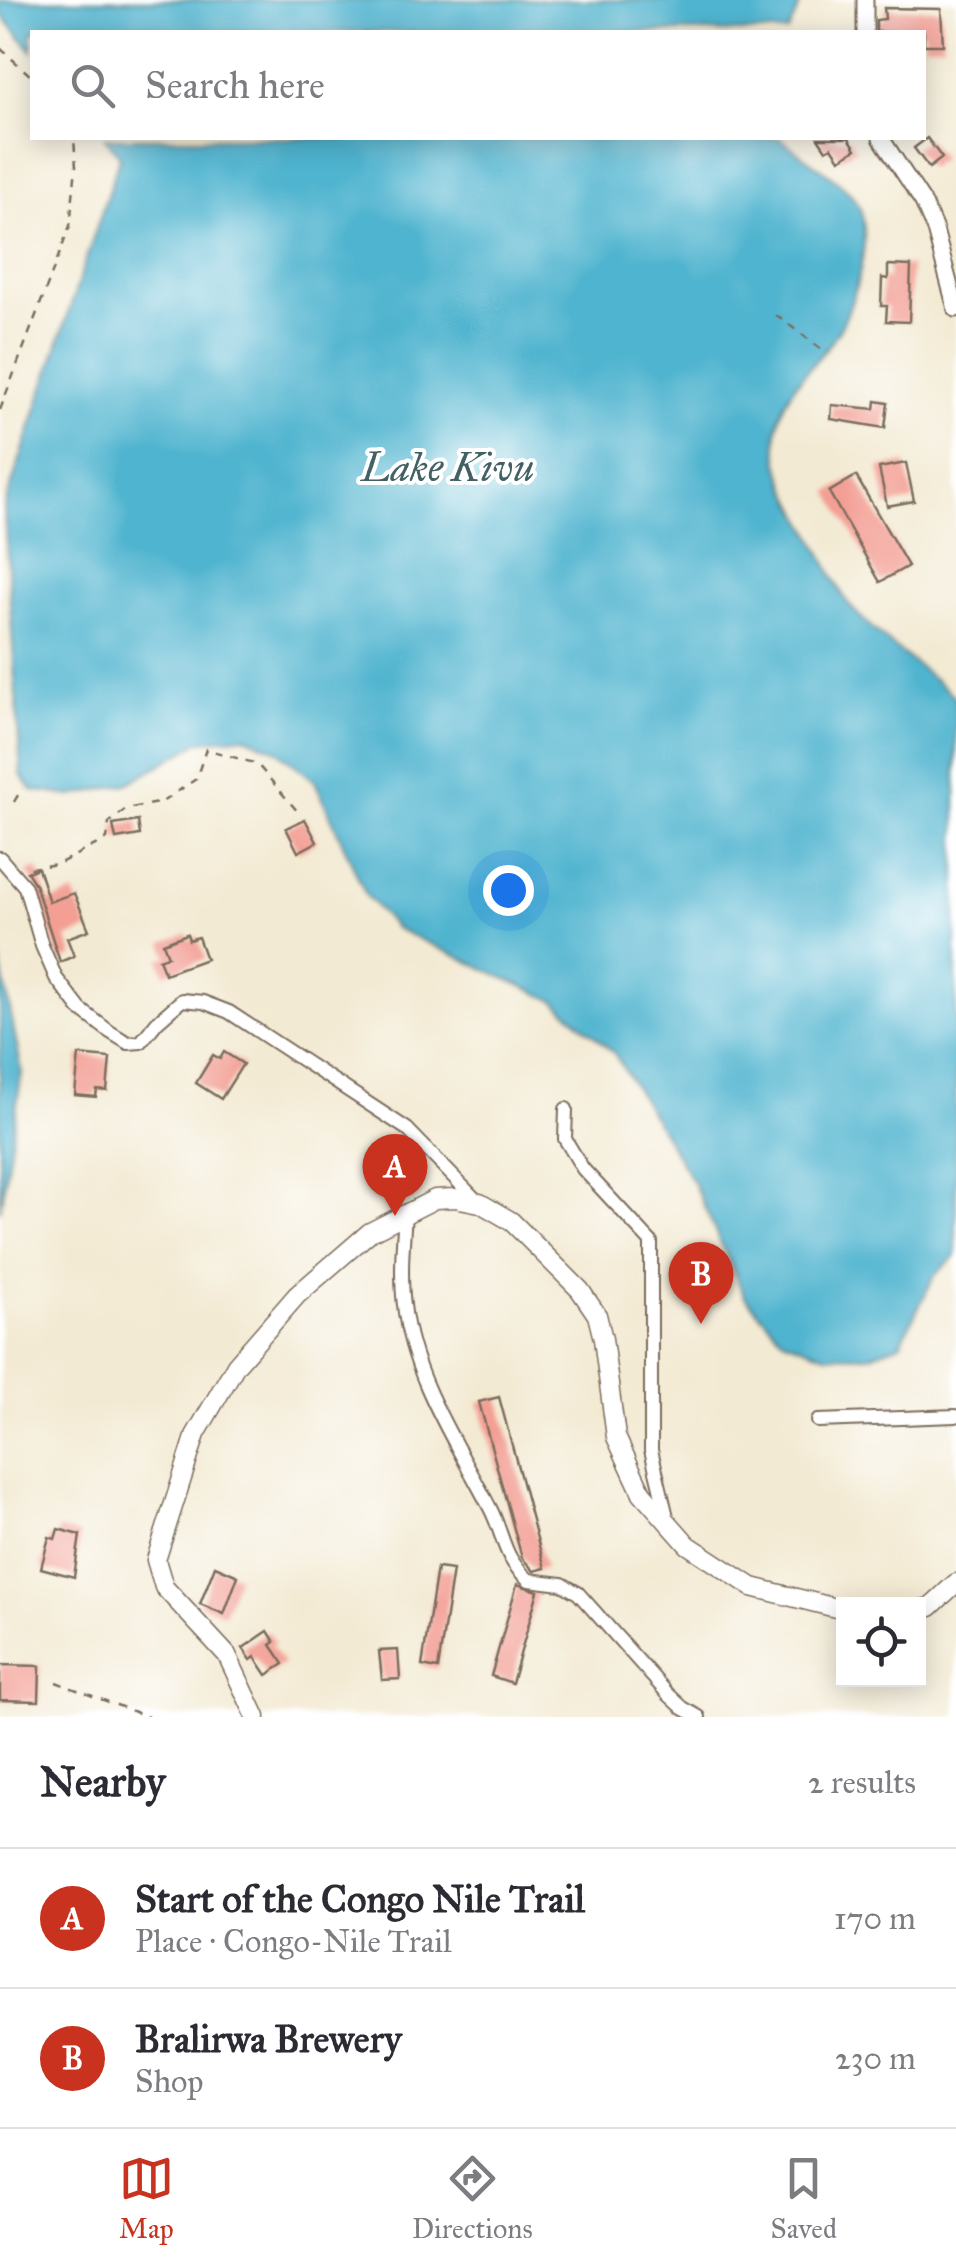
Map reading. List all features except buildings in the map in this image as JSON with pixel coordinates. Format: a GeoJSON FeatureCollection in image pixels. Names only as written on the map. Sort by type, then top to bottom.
{"type":"FeatureCollection","features":[{"type":"Feature","properties":{"kind":"main road"},"geometry":{"type":"LineString","coordinates":[[256,1717],[227,1655],[164,1586],[156,1560],[196,1434],[236,1365],[297,1295],[370,1232],[435,1199],[480,1203],[511,1222],[553,1260],[597,1315],[616,1437],[642,1492],[688,1545],[752,1588],[836,1608]]}},
{"type":"Feature","properties":{"kind":"main road"},"geometry":{"type":"LineString","coordinates":[[926,1609],[956,1583]]}},
{"type":"Feature","properties":{"kind":"street"},"geometry":{"type":"LineString","coordinates":[[865,0],[865,30]]}},
{"type":"Feature","properties":{"kind":"street"},"geometry":{"type":"LineString","coordinates":[[883,140],[923,202],[935,230],[956,310]]}},
{"type":"Feature","properties":{"kind":"street"},"geometry":{"type":"LineString","coordinates":[[0,858],[25,887],[56,978],[80,1009],[110,1032],[128,1043],[141,1042],[182,1000],[203,1002],[229,1012],[407,1129],[480,1203]]}},
{"type":"Feature","properties":{"kind":"street"},"geometry":{"type":"LineString","coordinates":[[566,1108],[565,1139],[584,1169],[650,1242],[650,1450],[668,1523]]}},
{"type":"Feature","properties":{"kind":"street"},"geometry":{"type":"LineString","coordinates":[[404,1213],[404,1304],[412,1347],[424,1382],[497,1520],[506,1556],[529,1580],[562,1584],[578,1592],[668,1694],[699,1717]]}},
{"type":"Feature","properties":{"kind":"street"},"geometry":{"type":"LineString","coordinates":[[818,1421],[956,1416]]}},
{"type":"Feature","properties":{"kind":"path"},"geometry":{"type":"LineString","coordinates":[[0,48],[30,75]]}},
{"type":"Feature","properties":{"kind":"path"},"geometry":{"type":"LineString","coordinates":[[0,410],[70,226],[76,167],[74,140]]}},
{"type":"Feature","properties":{"kind":"path"},"geometry":{"type":"LineString","coordinates":[[776,315],[824,351]]}},
{"type":"Feature","properties":{"kind":"path"},"geometry":{"type":"LineString","coordinates":[[15,875],[58,864],[107,840],[109,823],[126,809],[162,802],[196,779],[206,749],[257,764],[299,813]]}},
{"type":"Feature","properties":{"kind":"path"},"geometry":{"type":"LineString","coordinates":[[14,802],[22,788]]}},
{"type":"Feature","properties":{"kind":"path"},"geometry":{"type":"LineString","coordinates":[[56,1682],[148,1717]]}},
{"type":"Feature","properties":{"kind":"water"},"geometry":{"type":"Polygon","coordinates":[[[0,0],[802,0],[789,30],[30,30],[30,49],[0,13],[0,0]]]}},
{"type":"Feature","properties":{"kind":"water","name":"Lake Kivu"},"geometry":{"type":"Polygon","coordinates":[[[107,140],[783,140],[839,182],[857,203],[864,245],[853,297],[833,339],[790,393],[780,414],[777,454],[789,492],[847,602],[956,698],[956,1256],[935,1275],[900,1344],[868,1356],[826,1355],[783,1339],[745,1297],[693,1182],[614,1053],[555,1001],[395,928],[366,895],[315,781],[277,750],[245,736],[201,741],[127,784],[71,796],[32,790],[21,775],[4,508],[120,156],[107,140]]]}},
{"type":"Feature","properties":{"kind":"water"},"geometry":{"type":"Polygon","coordinates":[[[0,959],[22,1072],[0,1211],[0,959]]]}},
{"type":"Feature","properties":{"kind":"place","name":"Start of the Congo Nile Trail"},"geometry":{"type":"Point","coordinates":[395,1216]}},
{"type":"Feature","properties":{"kind":"place","name":"Bralirwa Brewery"},"geometry":{"type":"Point","coordinates":[701,1324]}}]}
